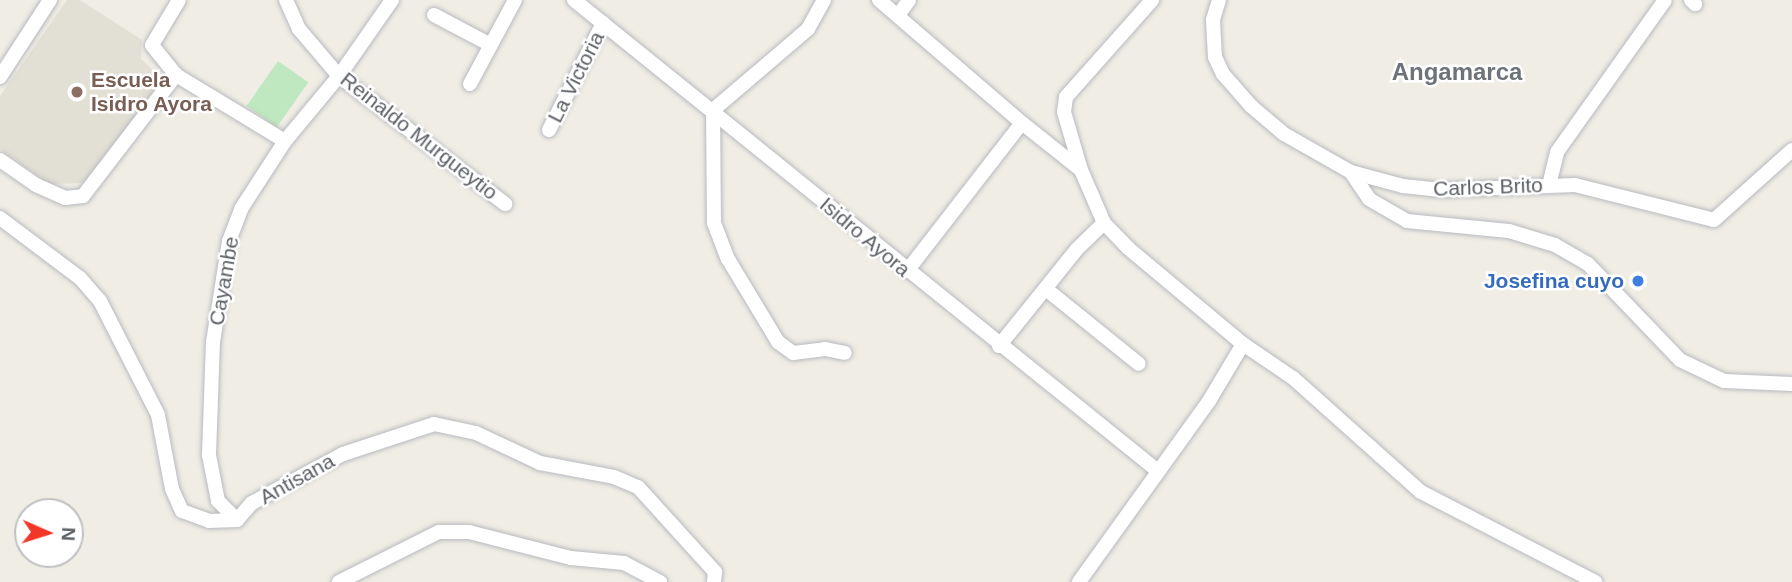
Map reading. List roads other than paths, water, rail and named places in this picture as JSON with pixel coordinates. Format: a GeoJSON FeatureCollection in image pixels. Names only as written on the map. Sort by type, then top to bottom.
{"type":"FeatureCollection","features":[{"type":"Feature","properties":{"kind":"street"},"geometry":{"type":"LineString","coordinates":[[0,77],[50,0]]}},
{"type":"Feature","properties":{"kind":"street"},"geometry":{"type":"LineString","coordinates":[[180,0],[152,45],[176,75],[285,141]]}},
{"type":"Feature","properties":{"kind":"street","name":"Reinaldo Murgueytio"},"geometry":{"type":"LineString","coordinates":[[286,0],[299,29],[339,76],[505,204]]}},
{"type":"Feature","properties":{"kind":"street","name":"Cayambe"},"geometry":{"type":"LineString","coordinates":[[237,520],[218,502],[211,481],[213,342],[234,225],[285,141],[339,76],[392,0]]}},
{"type":"Feature","properties":{"kind":"street"},"geometry":{"type":"LineString","coordinates":[[470,83],[515,0]]}},
{"type":"Feature","properties":{"kind":"street","name":"Isidro Ayora"},"geometry":{"type":"LineString","coordinates":[[574,0],[713,110],[999,346],[1158,471]]}},
{"type":"Feature","properties":{"kind":"street"},"geometry":{"type":"LineString","coordinates":[[824,0],[808,29],[713,110],[714,223],[728,259],[788,351],[845,353]]}},
{"type":"Feature","properties":{"kind":"street"},"geometry":{"type":"LineString","coordinates":[[878,0],[899,14],[1022,123],[1081,170]]}},
{"type":"Feature","properties":{"kind":"street"},"geometry":{"type":"LineString","coordinates":[[899,14],[909,0]]}},
{"type":"Feature","properties":{"kind":"street"},"geometry":{"type":"LineString","coordinates":[[1152,0],[1066,97],[1064,112],[1081,170],[1104,223],[1172,289],[1243,344],[1293,378],[1421,492],[1595,582]]}},
{"type":"Feature","properties":{"kind":"street","name":"Carlos Brito"},"geometry":{"type":"LineString","coordinates":[[1219,0],[1213,40],[1223,74],[1284,134],[1351,172],[1441,190],[1549,185],[1605,191],[1714,220],[1792,150]]}},
{"type":"Feature","properties":{"kind":"street"},"geometry":{"type":"LineString","coordinates":[[1549,185],[1557,152],[1665,0]]}},
{"type":"Feature","properties":{"kind":"street"},"geometry":{"type":"LineString","coordinates":[[434,15],[491,45]]}},
{"type":"Feature","properties":{"kind":"street","name":"La Victoria"},"geometry":{"type":"LineString","coordinates":[[550,131],[603,23]]}},
{"type":"Feature","properties":{"kind":"street"},"geometry":{"type":"LineString","coordinates":[[0,160],[36,185],[65,198],[83,196],[176,75]]}},
{"type":"Feature","properties":{"kind":"street"},"geometry":{"type":"LineString","coordinates":[[907,271],[1022,123]]}},
{"type":"Feature","properties":{"kind":"street"},"geometry":{"type":"LineString","coordinates":[[1351,172],[1369,199],[1407,220],[1508,231],[1555,245],[1588,264],[1680,360],[1724,381],[1792,384]]}},
{"type":"Feature","properties":{"kind":"street"},"geometry":{"type":"LineString","coordinates":[[0,218],[80,278],[100,302],[158,415],[172,489],[182,511],[209,521],[237,520]]}},
{"type":"Feature","properties":{"kind":"street"},"geometry":{"type":"LineString","coordinates":[[999,346],[1104,223]]}},
{"type":"Feature","properties":{"kind":"street"},"geometry":{"type":"LineString","coordinates":[[1046,289],[1139,365]]}},
{"type":"Feature","properties":{"kind":"street"},"geometry":{"type":"LineString","coordinates":[[1079,582],[1243,344]]}},
{"type":"Feature","properties":{"kind":"street","name":"Antisana"},"geometry":{"type":"LineString","coordinates":[[237,520],[252,503],[343,454],[434,424],[476,433],[540,463],[614,477],[638,487],[715,572],[714,582]]}},
{"type":"Feature","properties":{"kind":"street"},"geometry":{"type":"LineString","coordinates":[[339,582],[439,532],[459,532],[570,558],[625,563],[660,582]]}},
{"type":"Feature","properties":{"kind":"place","name":"Escuela Isidro Ayora"},"geometry":{"type":"Point","coordinates":[77,92]}},
{"type":"Feature","properties":{"kind":"place","name":"Josefina cuyo"},"geometry":{"type":"Point","coordinates":[1638,281]}},
{"type":"Feature","properties":{"kind":"district","name":"Angamarca"},"geometry":{"type":"Point","coordinates":[1457,72]}}]}
